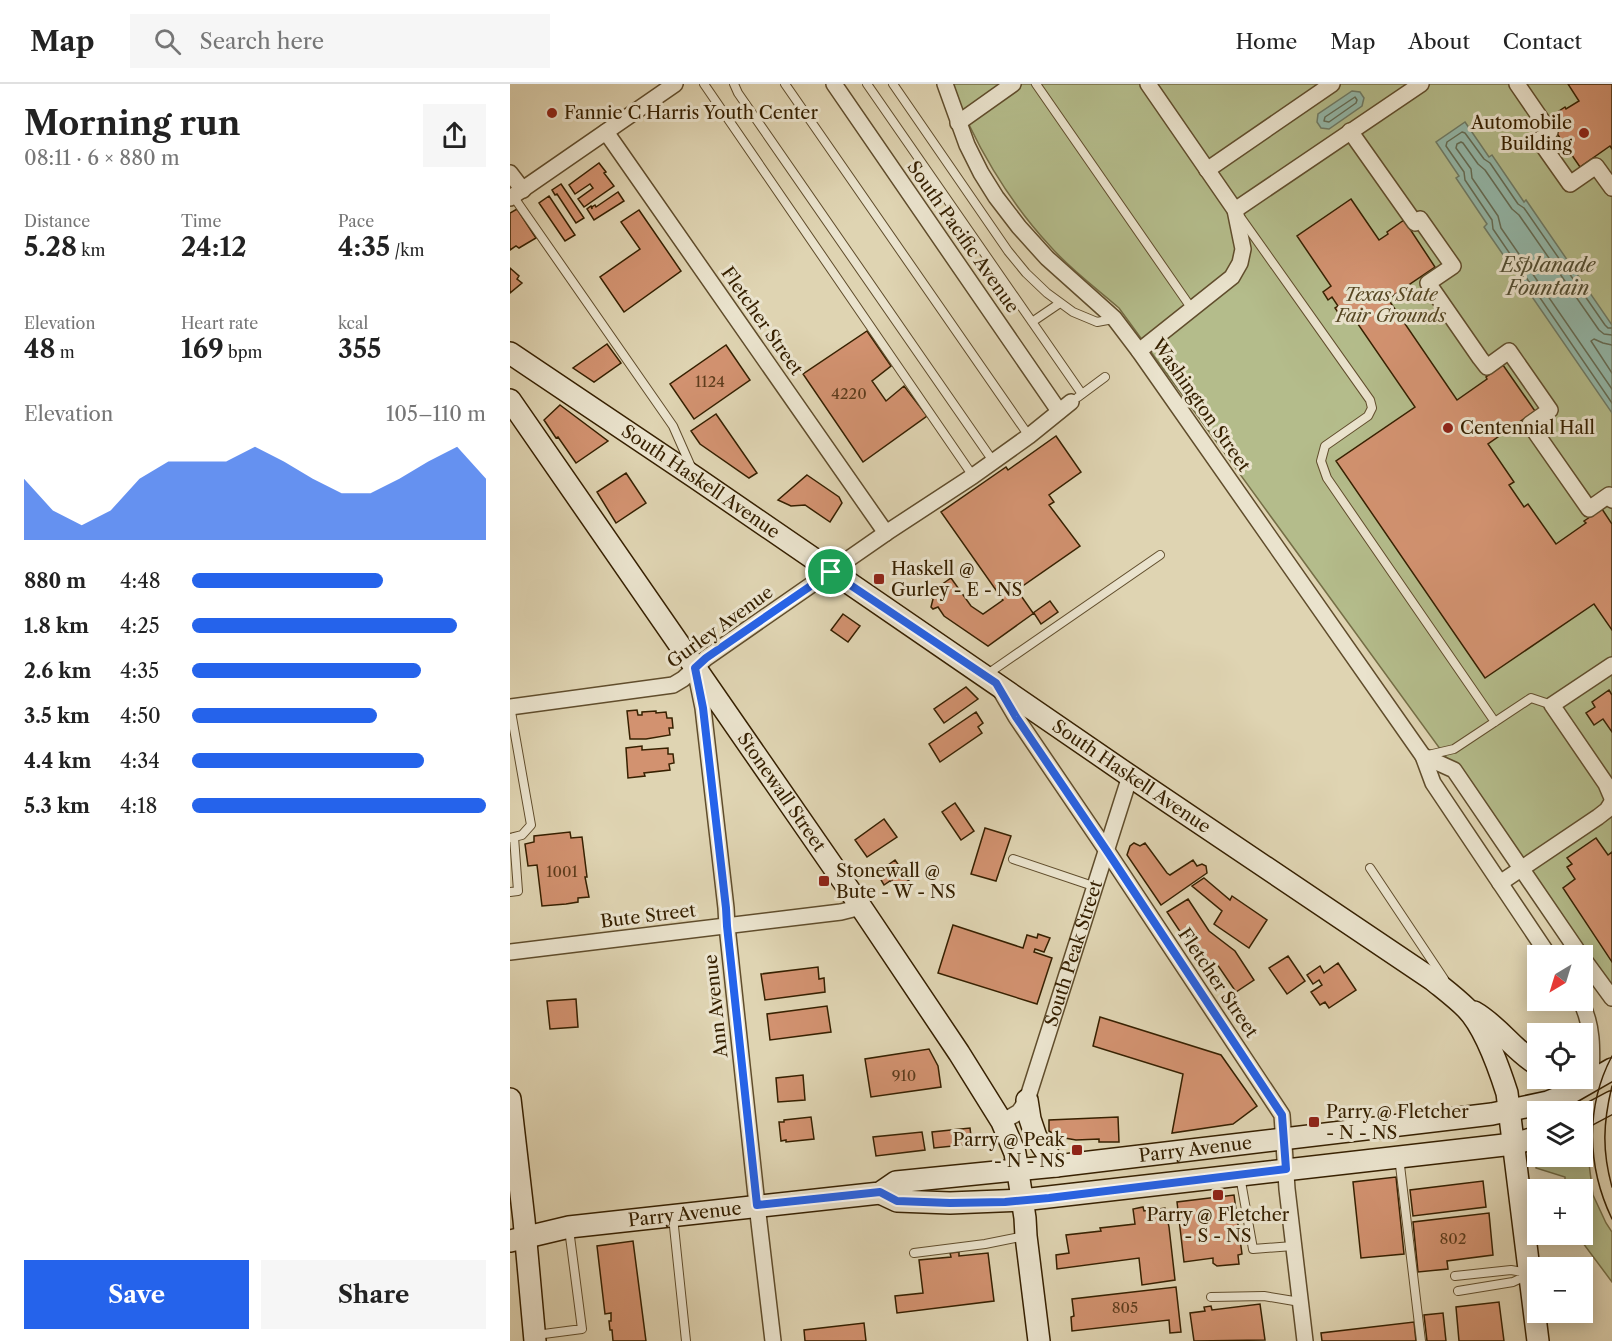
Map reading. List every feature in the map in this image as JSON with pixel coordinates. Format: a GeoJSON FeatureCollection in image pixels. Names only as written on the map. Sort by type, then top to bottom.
{"type":"FeatureCollection","features":[{"type":"Feature","properties":{"kind":"main road","name":"South Haskell Avenue"},"geometry":{"type":"LineString","coordinates":[[511,355],[696,478],[1130,776],[1433,980],[1464,1006],[1490,1048],[1507,1093],[1528,1257]]}},
{"type":"Feature","properties":{"kind":"main road","name":"Stonewall Street"},"geometry":{"type":"LineString","coordinates":[[510,400],[861,907],[959,1053],[1002,1122],[1015,1153],[1022,1200]]}},
{"type":"Feature","properties":{"kind":"main road"},"geometry":{"type":"LineString","coordinates":[[1464,1006],[1492,1024],[1527,1059]]}},
{"type":"Feature","properties":{"kind":"main road","name":"Parry Avenue"},"geometry":{"type":"LineString","coordinates":[[1593,1077],[1612,1070]]}},
{"type":"Feature","properties":{"kind":"main road","name":"Parry Avenue"},"geometry":{"type":"LineString","coordinates":[[518,1239],[569,1227],[880,1192],[897,1182],[1056,1166],[1509,1111],[1548,1102],[1570,1089]]}},
{"type":"Feature","properties":{"kind":"main road"},"geometry":{"type":"LineString","coordinates":[[510,1099],[518,1239],[535,1338]]}},
{"type":"Feature","properties":{"kind":"main road"},"geometry":{"type":"LineString","coordinates":[[1027,1100],[1036,1137],[1056,1166]]}},
{"type":"Feature","properties":{"kind":"main road"},"geometry":{"type":"LineString","coordinates":[[1593,1112],[1612,1102]]}},
{"type":"Feature","properties":{"kind":"main road","name":"Parry Avenue"},"geometry":{"type":"LineString","coordinates":[[880,1192],[897,1201],[950,1203],[1022,1200],[1513,1144],[1527,1140]]}},
{"type":"Feature","properties":{"kind":"main road"},"geometry":{"type":"LineString","coordinates":[[1022,1200],[1039,1341]]}},
{"type":"Feature","properties":{"kind":"main road","name":"South Haskell Avenue"},"geometry":{"type":"LineString","coordinates":[[1536,1323],[1538,1341]]}},
{"type":"Feature","properties":{"kind":"street"},"geometry":{"type":"LineString","coordinates":[[510,173],[515,195],[675,84]]}},
{"type":"Feature","properties":{"kind":"street","name":"South Pacific Avenue"},"geometry":{"type":"LineString","coordinates":[[834,84],[1071,402]]}},
{"type":"Feature","properties":{"kind":"street","name":"Washington Street"},"geometry":{"type":"LineString","coordinates":[[945,84],[967,145],[996,197],[1047,258],[1114,318],[1139,351],[1424,756],[1433,783],[1542,945]]}},
{"type":"Feature","properties":{"kind":"street"},"geometry":{"type":"LineString","coordinates":[[958,123],[1013,84]]}},
{"type":"Feature","properties":{"kind":"street"},"geometry":{"type":"LineString","coordinates":[[1139,351],[1232,277],[1240,263],[1243,249],[1235,210],[1148,84]]}},
{"type":"Feature","properties":{"kind":"street"},"geometry":{"type":"LineString","coordinates":[[1207,170],[1332,84]]}},
{"type":"Feature","properties":{"kind":"street"},"geometry":{"type":"LineString","coordinates":[[1235,210],[1420,84]]}},
{"type":"Feature","properties":{"kind":"street"},"geometry":{"type":"LineString","coordinates":[[1517,84],[1550,132],[1539,140],[1570,184],[1596,165],[1612,188]]}},
{"type":"Feature","properties":{"kind":"street"},"geometry":{"type":"LineString","coordinates":[[1350,131],[1415,223],[1420,219],[1453,266],[1428,283],[1487,367],[1509,351],[1550,410],[1530,424],[1538,436],[1589,509],[1609,495],[1612,500]]}},
{"type":"Feature","properties":{"kind":"street","name":"Fletcher Street"},"geometry":{"type":"LineString","coordinates":[[606,132],[886,533]]}},
{"type":"Feature","properties":{"kind":"street","name":"Gurley Avenue"},"geometry":{"type":"LineString","coordinates":[[510,706],[673,685],[706,658],[886,533],[973,476],[1029,436],[1071,402]]}},
{"type":"Feature","properties":{"kind":"street"},"geometry":{"type":"LineString","coordinates":[[1500,883],[1607,810],[1612,800],[1600,775],[1552,705],[1612,665]]}},
{"type":"Feature","properties":{"kind":"street","name":"Ann Avenue"},"geometry":{"type":"LineString","coordinates":[[695,668],[703,708],[773,1341]]}},
{"type":"Feature","properties":{"kind":"street","name":"Fletcher Street"},"geometry":{"type":"LineString","coordinates":[[991,680],[1282,1115],[1293,1246],[1305,1341]]}},
{"type":"Feature","properties":{"kind":"street","name":"Washington Street"},"geometry":{"type":"LineString","coordinates":[[1424,756],[1454,771],[1574,945]]}},
{"type":"Feature","properties":{"kind":"street","name":"South Peak Street"},"geometry":{"type":"LineString","coordinates":[[1002,1122],[1018,1112],[1027,1100],[1130,776]]}},
{"type":"Feature","properties":{"kind":"street","name":"Bute Street"},"geometry":{"type":"LineString","coordinates":[[510,952],[841,912],[861,907]]}},
{"type":"Feature","properties":{"kind":"street","name":"Washington Street"},"geometry":{"type":"LineString","coordinates":[[1593,971],[1612,998]]}},
{"type":"Feature","properties":{"kind":"lane"},"geometry":{"type":"LineString","coordinates":[[704,84],[973,476]]}},
{"type":"Feature","properties":{"kind":"lane"},"geometry":{"type":"LineString","coordinates":[[734,84],[993,461]]}},
{"type":"Feature","properties":{"kind":"lane"},"geometry":{"type":"LineString","coordinates":[[785,84],[1029,436]]}},
{"type":"Feature","properties":{"kind":"lane"},"geometry":{"type":"LineString","coordinates":[[867,84],[1032,322],[1071,402],[1105,376]]}},
{"type":"Feature","properties":{"kind":"lane"},"geometry":{"type":"LineString","coordinates":[[893,84],[1008,251],[1026,273],[1047,293],[1073,312],[1097,322],[1114,318]]}},
{"type":"Feature","properties":{"kind":"lane"},"geometry":{"type":"LineString","coordinates":[[1036,84],[1192,309]]}},
{"type":"Feature","properties":{"kind":"lane"},"geometry":{"type":"LineString","coordinates":[[515,195],[673,426],[696,478]]}},
{"type":"Feature","properties":{"kind":"lane"},"geometry":{"type":"LineString","coordinates":[[1235,210],[1370,400],[1372,408],[1368,416],[1325,446],[1321,461],[1327,478],[1496,722]]}},
{"type":"Feature","properties":{"kind":"lane"},"geometry":{"type":"LineString","coordinates":[[1032,322],[1060,303]]}},
{"type":"Feature","properties":{"kind":"lane"},"geometry":{"type":"LineString","coordinates":[[991,680],[1160,555]]}},
{"type":"Feature","properties":{"kind":"lane"},"geometry":{"type":"LineString","coordinates":[[1424,756],[1454,749],[1531,698],[1552,705]]}},
{"type":"Feature","properties":{"kind":"lane"},"geometry":{"type":"LineString","coordinates":[[510,706],[531,825],[522,835],[512,837],[518,891],[510,892]]}},
{"type":"Feature","properties":{"kind":"lane"},"geometry":{"type":"LineString","coordinates":[[1013,859],[1096,887]]}},
{"type":"Feature","properties":{"kind":"lane"},"geometry":{"type":"LineString","coordinates":[[1370,868],[1464,1006]]}},
{"type":"Feature","properties":{"kind":"lane"},"geometry":{"type":"LineString","coordinates":[[1399,1156],[1421,1341]]}},
{"type":"Feature","properties":{"kind":"lane"},"geometry":{"type":"LineString","coordinates":[[1240,1175],[1253,1250],[1293,1246]]}},
{"type":"Feature","properties":{"kind":"lane"},"geometry":{"type":"LineString","coordinates":[[673,1215],[686,1341]]}},
{"type":"Feature","properties":{"kind":"lane"},"geometry":{"type":"LineString","coordinates":[[535,1338],[582,1329],[569,1227]]}},
{"type":"Feature","properties":{"kind":"lane"},"geometry":{"type":"LineString","coordinates":[[914,1253],[1026,1236]]}},
{"type":"Feature","properties":{"kind":"lane"},"geometry":{"type":"LineString","coordinates":[[1455,1276],[1511,1270],[1527,1273]]}},
{"type":"Feature","properties":{"kind":"lane"},"geometry":{"type":"LineString","coordinates":[[1458,1291],[1513,1282],[1527,1275]]}},
{"type":"Feature","properties":{"kind":"lane"},"geometry":{"type":"LineString","coordinates":[[1211,1297],[1264,1296],[1300,1302]]}},
{"type":"Feature","properties":{"kind":"green space","name":"Texas State Fair Grounds"},"geometry":{"type":"Polygon","coordinates":[[[953,84],[1612,84],[1612,985],[1593,959],[1593,945],[1583,945],[1119,308],[1058,254],[1020,210],[981,149],[953,84]]]}},
{"type":"Feature","properties":{"kind":"green space"},"geometry":{"type":"Polygon","coordinates":[[[1589,1167],[1591,1179],[1565,1179],[1565,1177],[1536,1168],[1589,1167]]]}},
{"type":"Feature","properties":{"kind":"green space"},"geometry":{"type":"Polygon","coordinates":[[[1593,1195],[1612,1232],[1612,1282],[1584,1245],[1593,1245],[1593,1195]]]}},
{"type":"Feature","properties":{"kind":"water"},"geometry":{"type":"Polygon","coordinates":[[[1352,91],[1360,92],[1364,98],[1362,106],[1329,129],[1321,128],[1317,122],[1318,114],[1352,91]]]}},
{"type":"Feature","properties":{"kind":"water","name":"Esplanade Fountain"},"geometry":{"type":"Polygon","coordinates":[[[1465,122],[1489,157],[1492,155],[1524,202],[1526,200],[1612,325],[1612,413],[1484,227],[1487,224],[1456,178],[1459,176],[1436,142],[1465,122]]]}},
{"type":"Feature","properties":{"kind":"building","name":"Automobile Building"},"geometry":{"type":"Polygon","coordinates":[[[1568,84],[1612,84],[1612,149],[1610,146],[1580,167],[1547,119],[1579,101],[1568,84]]]}},
{"type":"Feature","properties":{"kind":"building"},"geometry":{"type":"Polygon","coordinates":[[[599,163],[614,186],[584,207],[578,199],[593,188],[590,184],[575,194],[569,185],[599,163]]]}},
{"type":"Feature","properties":{"kind":"building"},"geometry":{"type":"Polygon","coordinates":[[[561,184],[584,218],[576,223],[552,190],[561,184]]]}},
{"type":"Feature","properties":{"kind":"building"},"geometry":{"type":"Polygon","coordinates":[[[618,192],[624,201],[594,220],[587,209],[591,206],[592,209],[595,205],[596,207],[618,192]]]}},
{"type":"Feature","properties":{"kind":"building"},"geometry":{"type":"Polygon","coordinates":[[[549,196],[575,235],[565,241],[539,203],[549,196]]]}},
{"type":"Feature","properties":{"kind":"building","name":"Centennial Hall"},"geometry":{"type":"Polygon","coordinates":[[[1351,199],[1379,240],[1404,220],[1435,267],[1388,299],[1457,400],[1503,365],[1535,411],[1488,444],[1514,482],[1509,485],[1524,507],[1528,504],[1556,544],[1602,509],[1612,524],[1612,630],[1594,604],[1485,678],[1336,461],[1415,407],[1349,311],[1341,317],[1332,297],[1328,300],[1323,292],[1331,286],[1297,236],[1351,199]]]}},
{"type":"Feature","properties":{"kind":"building"},"geometry":{"type":"Polygon","coordinates":[[[517,209],[536,238],[519,248],[516,246],[510,250],[510,213],[517,209]]]}},
{"type":"Feature","properties":{"kind":"building"},"geometry":{"type":"Polygon","coordinates":[[[639,210],[681,271],[624,312],[600,277],[640,249],[621,222],[639,210]]]}},
{"type":"Feature","properties":{"kind":"building"},"geometry":{"type":"Polygon","coordinates":[[[510,268],[519,276],[517,279],[522,283],[510,293],[510,268]]]}},
{"type":"Feature","properties":{"kind":"building"},"geometry":{"type":"Polygon","coordinates":[[[867,331],[891,366],[872,381],[886,401],[904,386],[927,416],[863,462],[803,374],[867,331]]]}},
{"type":"Feature","properties":{"kind":"building"},"geometry":{"type":"Polygon","coordinates":[[[607,344],[621,363],[594,382],[573,368],[607,344]]]}},
{"type":"Feature","properties":{"kind":"building"},"geometry":{"type":"Polygon","coordinates":[[[726,345],[750,380],[694,419],[670,384],[726,345]]]}},
{"type":"Feature","properties":{"kind":"building"},"geometry":{"type":"Polygon","coordinates":[[[560,405],[608,441],[576,463],[544,420],[560,405]]]}},
{"type":"Feature","properties":{"kind":"building"},"geometry":{"type":"Polygon","coordinates":[[[716,414],[757,473],[749,478],[700,444],[691,431],[716,414]]]}},
{"type":"Feature","properties":{"kind":"building"},"geometry":{"type":"Polygon","coordinates":[[[1056,436],[1081,472],[1049,495],[1054,502],[1049,505],[1080,546],[1017,590],[1033,613],[1050,601],[1058,612],[1041,624],[1034,613],[988,646],[944,616],[938,607],[933,609],[931,607],[933,599],[928,594],[951,578],[971,606],[983,614],[1003,600],[941,512],[1006,467],[1008,470],[1056,436]]]}},
{"type":"Feature","properties":{"kind":"building"},"geometry":{"type":"Polygon","coordinates":[[[626,473],[646,503],[616,523],[597,492],[626,473]]]}},
{"type":"Feature","properties":{"kind":"building"},"geometry":{"type":"Polygon","coordinates":[[[807,475],[839,497],[842,503],[830,522],[805,505],[791,506],[778,500],[807,475]]]}},
{"type":"Feature","properties":{"kind":"building"},"geometry":{"type":"Polygon","coordinates":[[[843,614],[860,626],[848,642],[831,630],[843,614]]]}},
{"type":"Feature","properties":{"kind":"building"},"geometry":{"type":"Polygon","coordinates":[[[966,687],[978,699],[944,723],[934,709],[966,687]]]}},
{"type":"Feature","properties":{"kind":"building"},"geometry":{"type":"Polygon","coordinates":[[[1609,690],[1612,695],[1612,732],[1603,719],[1594,725],[1586,713],[1595,707],[1592,702],[1609,690]]]}},
{"type":"Feature","properties":{"kind":"building"},"geometry":{"type":"Polygon","coordinates":[[[637,710],[638,715],[642,715],[642,712],[666,712],[667,718],[672,718],[673,728],[669,728],[670,735],[630,739],[627,711],[637,710]]]}},
{"type":"Feature","properties":{"kind":"building"},"geometry":{"type":"Polygon","coordinates":[[[976,712],[983,723],[978,727],[982,733],[940,762],[929,744],[976,712]]]}},
{"type":"Feature","properties":{"kind":"building"},"geometry":{"type":"Polygon","coordinates":[[[642,746],[642,750],[668,748],[668,754],[673,754],[674,763],[669,764],[670,770],[644,773],[645,776],[628,778],[626,748],[642,746]]]}},
{"type":"Feature","properties":{"kind":"building"},"geometry":{"type":"Polygon","coordinates":[[[955,803],[974,831],[961,840],[942,812],[955,803]]]}},
{"type":"Feature","properties":{"kind":"building"},"geometry":{"type":"Polygon","coordinates":[[[884,819],[897,837],[867,857],[855,840],[884,819]]]}},
{"type":"Feature","properties":{"kind":"building"},"geometry":{"type":"Polygon","coordinates":[[[985,828],[1011,836],[996,881],[971,874],[985,828]]]}},
{"type":"Feature","properties":{"kind":"building"},"geometry":{"type":"Polygon","coordinates":[[[570,832],[571,838],[582,837],[589,897],[578,898],[578,902],[542,906],[537,865],[528,866],[525,844],[534,842],[534,836],[570,832]]]}},
{"type":"Feature","properties":{"kind":"building"},"geometry":{"type":"Polygon","coordinates":[[[1596,838],[1608,855],[1612,852],[1612,962],[1563,888],[1575,879],[1567,867],[1572,864],[1567,858],[1596,838]]]}},
{"type":"Feature","properties":{"kind":"building"},"geometry":{"type":"Polygon","coordinates":[[[1134,843],[1140,846],[1145,843],[1170,875],[1193,860],[1197,866],[1202,864],[1206,866],[1207,873],[1161,905],[1127,855],[1130,846],[1134,843]]]}},
{"type":"Feature","properties":{"kind":"building"},"geometry":{"type":"Polygon","coordinates":[[[895,860],[909,880],[897,888],[892,881],[884,885],[877,873],[895,860]]]}},
{"type":"Feature","properties":{"kind":"building"},"geometry":{"type":"Polygon","coordinates":[[[1204,878],[1230,900],[1232,896],[1267,920],[1249,948],[1214,924],[1222,911],[1192,886],[1204,878]]]}},
{"type":"Feature","properties":{"kind":"building"},"geometry":{"type":"Polygon","coordinates":[[[1188,899],[1209,931],[1235,951],[1254,980],[1236,992],[1217,964],[1207,972],[1167,912],[1188,899]]]}},
{"type":"Feature","properties":{"kind":"building"},"geometry":{"type":"Polygon","coordinates":[[[953,925],[1023,948],[1027,935],[1037,938],[1038,934],[1050,938],[1044,952],[1035,949],[1034,952],[1052,958],[1037,1004],[938,973],[953,925]]]}},
{"type":"Feature","properties":{"kind":"building"},"geometry":{"type":"Polygon","coordinates":[[[1288,956],[1305,981],[1287,994],[1269,968],[1288,956]]]}},
{"type":"Feature","properties":{"kind":"building"},"geometry":{"type":"Polygon","coordinates":[[[1338,963],[1356,990],[1329,1008],[1325,1002],[1320,1005],[1311,992],[1322,985],[1319,980],[1313,984],[1307,975],[1320,966],[1324,973],[1338,963]]]}},
{"type":"Feature","properties":{"kind":"building"},"geometry":{"type":"Polygon","coordinates":[[[818,967],[819,979],[824,978],[825,992],[765,1000],[761,974],[818,967]]]}},
{"type":"Feature","properties":{"kind":"building"},"geometry":{"type":"Polygon","coordinates":[[[576,999],[578,1027],[550,1029],[547,1001],[576,999]]]}},
{"type":"Feature","properties":{"kind":"building"},"geometry":{"type":"Polygon","coordinates":[[[827,1006],[831,1032],[770,1040],[767,1014],[827,1006]]]}},
{"type":"Feature","properties":{"kind":"building"},"geometry":{"type":"Polygon","coordinates":[[[1100,1017],[1221,1055],[1257,1106],[1233,1124],[1172,1133],[1183,1074],[1093,1046],[1100,1017]]]}},
{"type":"Feature","properties":{"kind":"building"},"geometry":{"type":"Polygon","coordinates":[[[929,1049],[938,1066],[941,1087],[871,1097],[865,1059],[929,1049]]]}},
{"type":"Feature","properties":{"kind":"building"},"geometry":{"type":"Polygon","coordinates":[[[803,1075],[805,1100],[778,1102],[776,1078],[803,1075]]]}},
{"type":"Feature","properties":{"kind":"building"},"geometry":{"type":"Polygon","coordinates":[[[811,1117],[814,1139],[781,1141],[779,1122],[811,1117]]]}},
{"type":"Feature","properties":{"kind":"building"},"geometry":{"type":"Polygon","coordinates":[[[1118,1117],[1119,1142],[1099,1142],[1099,1139],[1076,1140],[1059,1137],[1049,1131],[1049,1120],[1118,1117]]]}},
{"type":"Feature","properties":{"kind":"building"},"geometry":{"type":"Polygon","coordinates":[[[970,1128],[972,1144],[934,1148],[932,1132],[970,1128]]]}},
{"type":"Feature","properties":{"kind":"building"},"geometry":{"type":"Polygon","coordinates":[[[922,1132],[925,1150],[876,1156],[873,1137],[922,1132]]]}},
{"type":"Feature","properties":{"kind":"building"},"geometry":{"type":"Polygon","coordinates":[[[1396,1177],[1404,1254],[1361,1258],[1353,1182],[1396,1177]]]}},
{"type":"Feature","properties":{"kind":"building"},"geometry":{"type":"Polygon","coordinates":[[[1483,1181],[1486,1207],[1413,1216],[1410,1190],[1483,1181]]]}},
{"type":"Feature","properties":{"kind":"building"},"geometry":{"type":"Polygon","coordinates":[[[1234,1195],[1242,1254],[1238,1255],[1239,1264],[1217,1266],[1213,1263],[1213,1258],[1184,1262],[1177,1202],[1234,1195]]]}},
{"type":"Feature","properties":{"kind":"building"},"geometry":{"type":"Polygon","coordinates":[[[1143,1207],[1144,1211],[1165,1208],[1175,1280],[1142,1285],[1139,1258],[1057,1269],[1056,1255],[1069,1253],[1066,1235],[1135,1224],[1133,1209],[1143,1207]]]}},
{"type":"Feature","properties":{"kind":"building"},"geometry":{"type":"Polygon","coordinates":[[[1489,1213],[1493,1255],[1447,1261],[1448,1269],[1418,1272],[1413,1222],[1489,1213]]]}},
{"type":"Feature","properties":{"kind":"building"},"geometry":{"type":"Polygon","coordinates":[[[633,1241],[646,1341],[613,1341],[609,1321],[611,1321],[611,1313],[605,1314],[597,1246],[633,1241]]]}},
{"type":"Feature","properties":{"kind":"building"},"geometry":{"type":"Polygon","coordinates":[[[959,1252],[959,1256],[988,1253],[994,1301],[897,1313],[895,1296],[923,1293],[919,1260],[951,1257],[950,1253],[959,1252]]]}},
{"type":"Feature","properties":{"kind":"building"},"geometry":{"type":"Polygon","coordinates":[[[1176,1287],[1181,1332],[1170,1333],[1169,1320],[1072,1331],[1071,1317],[1074,1316],[1072,1299],[1176,1287]]]}},
{"type":"Feature","properties":{"kind":"building"},"geometry":{"type":"Polygon","coordinates":[[[1499,1302],[1504,1341],[1459,1341],[1456,1307],[1499,1302]]]}},
{"type":"Feature","properties":{"kind":"building"},"geometry":{"type":"Polygon","coordinates":[[[1260,1304],[1265,1340],[1194,1341],[1190,1313],[1205,1311],[1204,1307],[1211,1306],[1212,1310],[1260,1304]]]}},
{"type":"Feature","properties":{"kind":"building"},"geometry":{"type":"Polygon","coordinates":[[[1443,1313],[1446,1341],[1427,1341],[1424,1315],[1443,1313]]]}},
{"type":"Feature","properties":{"kind":"building"},"geometry":{"type":"Polygon","coordinates":[[[1414,1322],[1416,1341],[1322,1341],[1321,1333],[1414,1322]]]}},
{"type":"Feature","properties":{"kind":"building"},"geometry":{"type":"Polygon","coordinates":[[[864,1323],[866,1341],[805,1341],[804,1330],[864,1323]]]}},
{"type":"Feature","properties":{"kind":"tram line"},"geometry":{"type":"LineString","coordinates":[[1612,1056],[1597,1096],[1592,1137],[1598,1179],[1612,1219]]}},
{"type":"Feature","properties":{"kind":"tram line"},"geometry":{"type":"LineString","coordinates":[[1612,1086],[1605,1137],[1612,1187]]}},
{"type":"Feature","properties":{"kind":"place","name":"Fannie C Harris Youth Center"},"geometry":{"type":"Point","coordinates":[552,113]}},
{"type":"Feature","properties":{"kind":"place","name":"Automobile Building"},"geometry":{"type":"Point","coordinates":[1584,133]}},
{"type":"Feature","properties":{"kind":"place","name":"Centennial Hall"},"geometry":{"type":"Point","coordinates":[1448,428]}},
{"type":"Feature","properties":{"kind":"place","name":"Haskell @ Gurley - E - NS"},"geometry":{"type":"Point","coordinates":[879,579]}},
{"type":"Feature","properties":{"kind":"place","name":"Stonewall @ Bute - W - NS"},"geometry":{"type":"Point","coordinates":[824,881]}},
{"type":"Feature","properties":{"kind":"place","name":"Parry @ Fletcher - N - NS"},"geometry":{"type":"Point","coordinates":[1314,1122]}},
{"type":"Feature","properties":{"kind":"place","name":"Parry @ Peak - N - NS"},"geometry":{"type":"Point","coordinates":[1077,1150]}},
{"type":"Feature","properties":{"kind":"place","name":"Parry @ Fletcher - S - NS"},"geometry":{"type":"Point","coordinates":[1218,1195]}},
{"type":"Feature","properties":{"kind":"route"},"geometry":{"type":"LineString","coordinates":[[831,572],[996,683],[1016,717],[1282,1115],[1286,1169],[1005,1202],[897,1201],[880,1192],[757,1205],[703,708],[695,668],[706,658],[831,572]]}}]}
